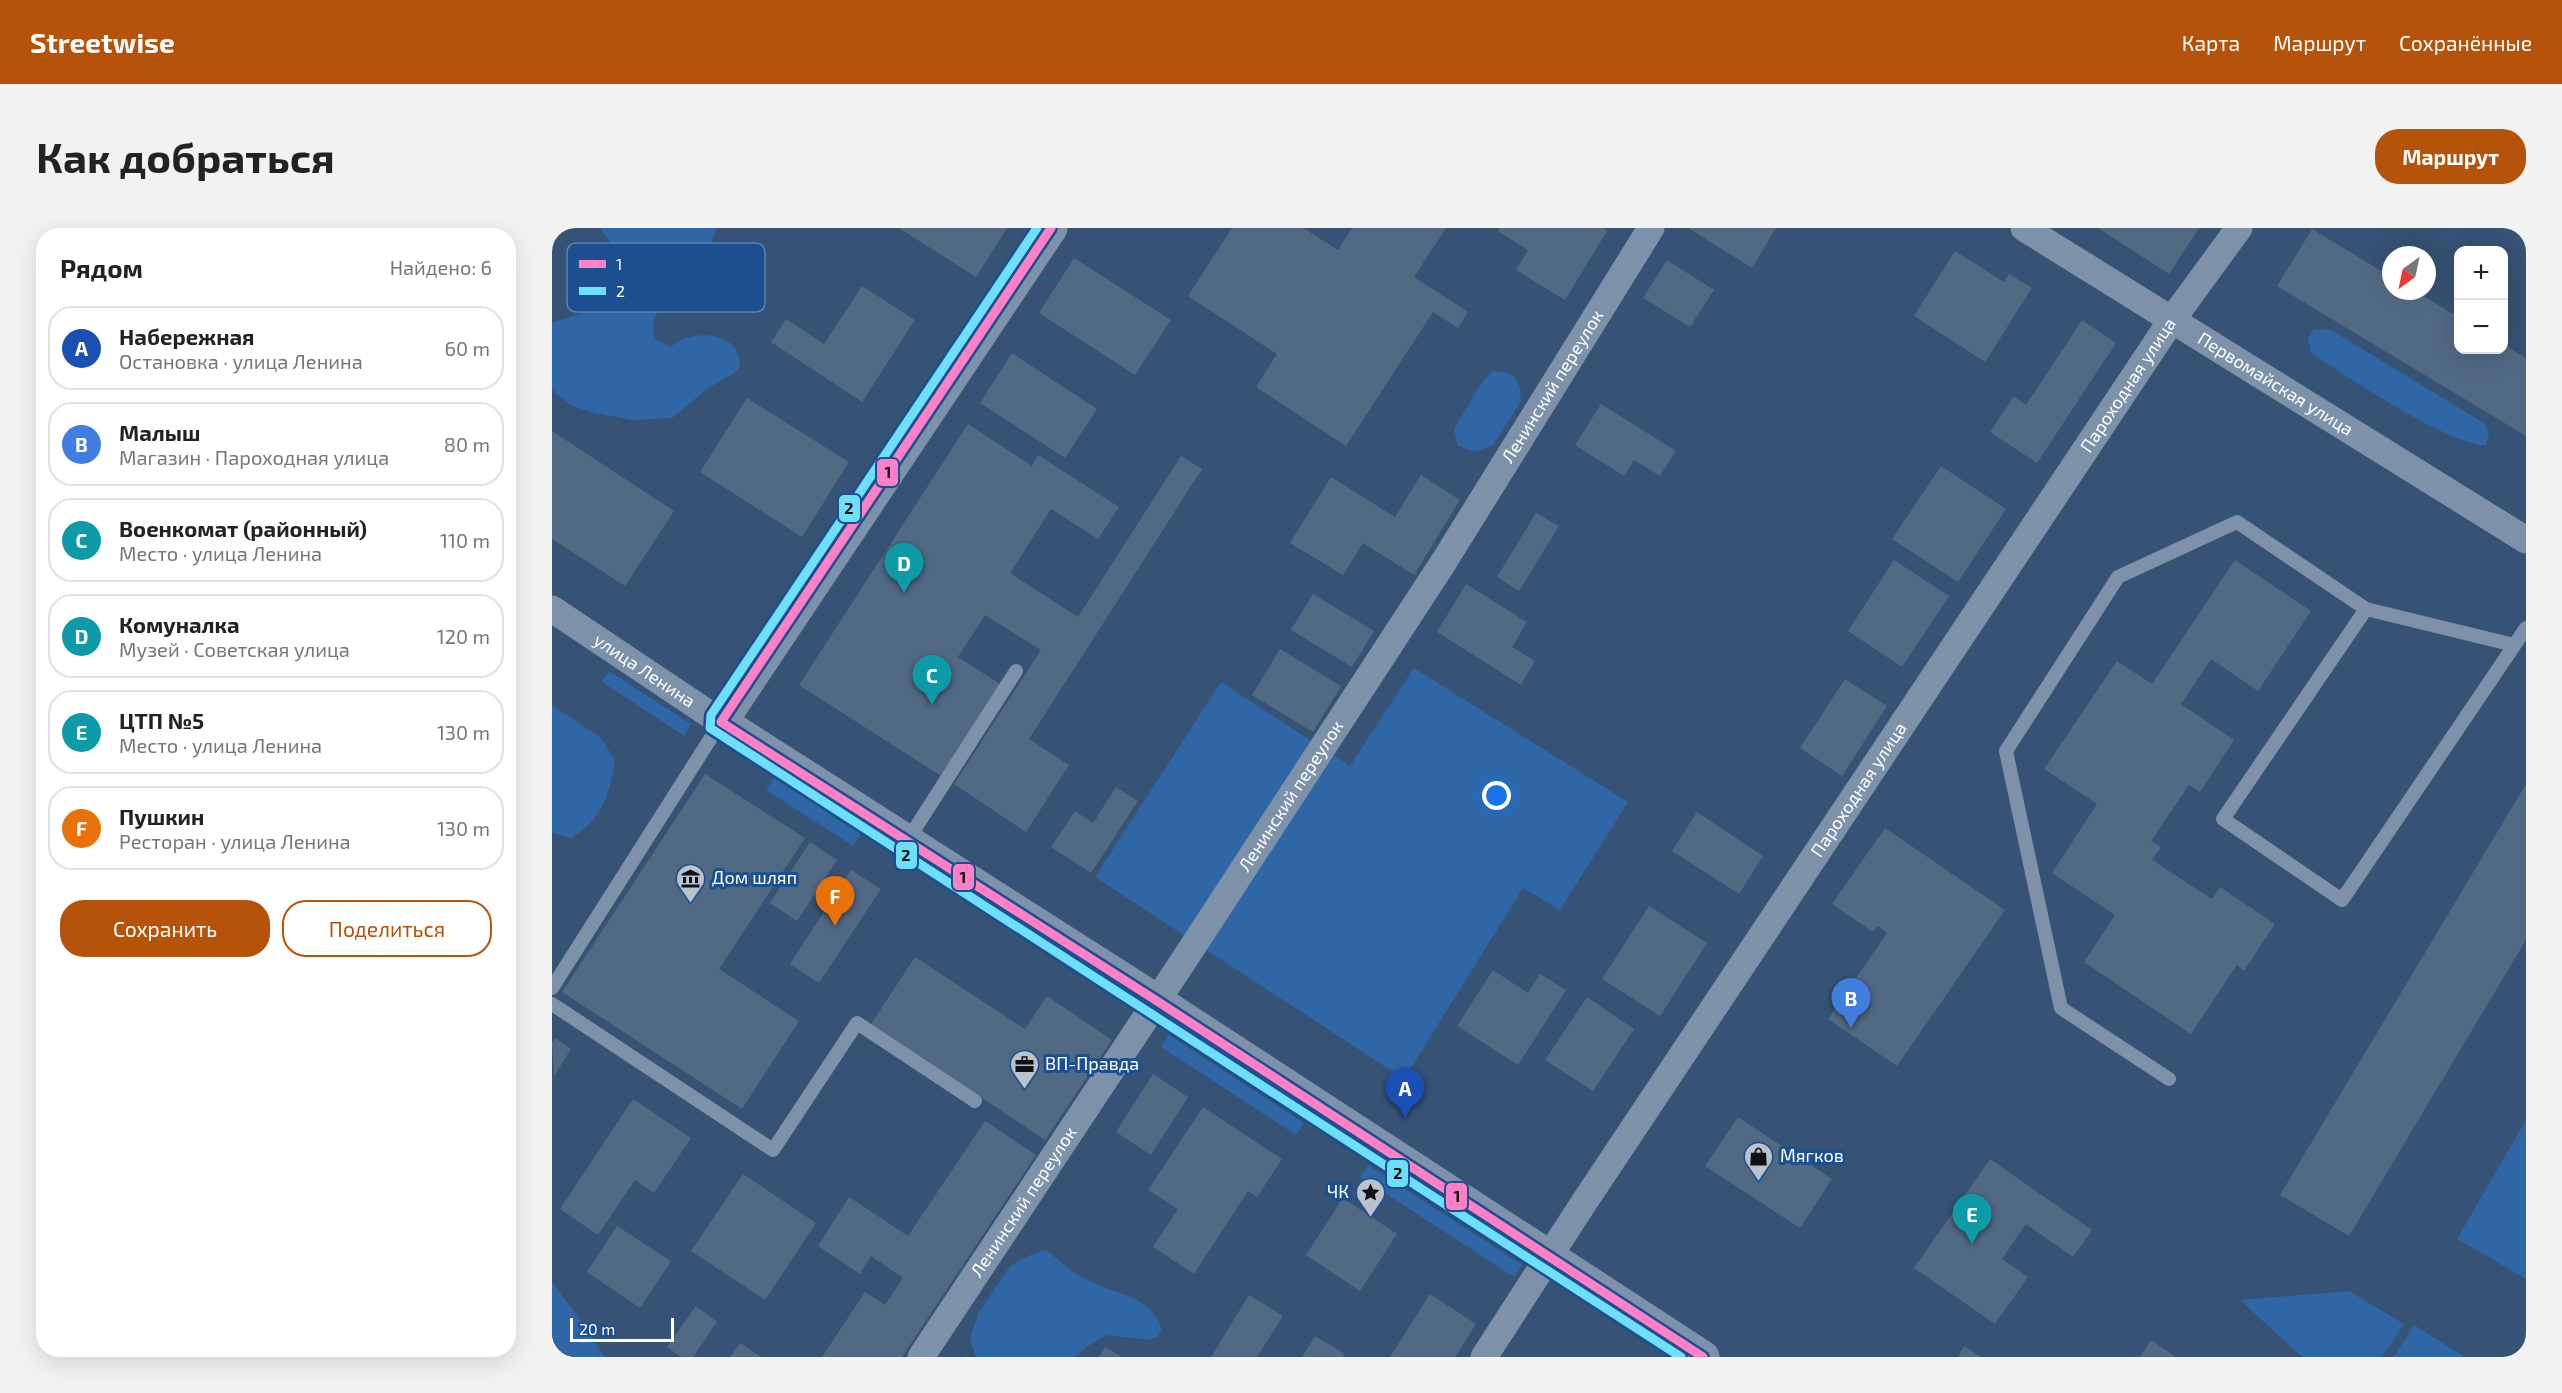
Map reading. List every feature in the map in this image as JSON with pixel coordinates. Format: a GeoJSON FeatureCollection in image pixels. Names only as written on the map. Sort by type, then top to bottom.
{"type":"FeatureCollection","features":[{"type":"Feature","properties":{"kind":"street"},"geometry":{"type":"LineString","coordinates":[[722,722],[1051,228]]}},
{"type":"Feature","properties":{"kind":"street","name":"Ленинский переулок"},"geometry":{"type":"LineString","coordinates":[[921,1357],[1443,563],[1651,228]]}},
{"type":"Feature","properties":{"kind":"street","name":"Первомайская улица"},"geometry":{"type":"LineString","coordinates":[[2024,228],[2526,540]]}},
{"type":"Feature","properties":{"kind":"street","name":"Пароходная улица"},"geometry":{"type":"LineString","coordinates":[[1484,1357],[1548,1257],[2171,321],[2239,228]]}},
{"type":"Feature","properties":{"kind":"street","name":"улица Ленина"},"geometry":{"type":"LineString","coordinates":[[552,609],[722,722],[1157,1001],[1703,1357]]}},
{"type":"Feature","properties":{"kind":"lane"},"geometry":{"type":"LineString","coordinates":[[2169,1079],[2061,1008],[2006,751],[2118,577],[2236,522],[2366,609],[2514,645]]}},
{"type":"Feature","properties":{"kind":"lane"},"geometry":{"type":"LineString","coordinates":[[2366,609],[2223,819],[2342,900],[2526,628]]}},
{"type":"Feature","properties":{"kind":"lane"},"geometry":{"type":"LineString","coordinates":[[907,841],[1016,671]]}},
{"type":"Feature","properties":{"kind":"lane"},"geometry":{"type":"LineString","coordinates":[[552,988],[722,722]]}},
{"type":"Feature","properties":{"kind":"lane"},"geometry":{"type":"LineString","coordinates":[[552,1004],[773,1150],[857,1023],[975,1101]]}},
{"type":"Feature","properties":{"kind":"shaded area"},"geometry":{"type":"Polygon","coordinates":[[[600,228],[716,228],[710,243],[611,243],[600,228]]]}},
{"type":"Feature","properties":{"kind":"shaded area"},"geometry":{"type":"Polygon","coordinates":[[[657,312],[654,324],[655,339],[670,347],[686,338],[696,336],[706,335],[724,339],[737,351],[739,370],[707,389],[672,418],[632,420],[590,412],[571,405],[552,390],[552,323],[582,313],[657,312]]]}},
{"type":"Feature","properties":{"kind":"shaded area"},"geometry":{"type":"Polygon","coordinates":[[[2314,329],[2331,330],[2484,423],[2489,434],[2486,445],[2470,443],[2425,423],[2311,353],[2308,338],[2314,329]]]}},
{"type":"Feature","properties":{"kind":"shaded area"},"geometry":{"type":"Polygon","coordinates":[[[1492,371],[1505,372],[1515,377],[1520,389],[1521,401],[1493,445],[1475,452],[1458,446],[1454,429],[1478,388],[1492,371]]]}},
{"type":"Feature","properties":{"kind":"shaded area"},"geometry":{"type":"Polygon","coordinates":[[[1414,668],[1628,802],[1560,910],[1523,888],[1404,1079],[1095,877],[1221,682],[1350,766],[1414,668]]]}},
{"type":"Feature","properties":{"kind":"shaded area"},"geometry":{"type":"Polygon","coordinates":[[[609,671],[691,724],[684,736],[602,682],[609,671]]]}},
{"type":"Feature","properties":{"kind":"shaded area"},"geometry":{"type":"Polygon","coordinates":[[[552,705],[600,737],[615,760],[603,805],[591,822],[571,838],[552,833],[552,705]]]}},
{"type":"Feature","properties":{"kind":"shaded area"},"geometry":{"type":"Polygon","coordinates":[[[774,778],[861,834],[853,846],[766,790],[774,778]]]}},
{"type":"Feature","properties":{"kind":"shaded area"},"geometry":{"type":"Polygon","coordinates":[[[1169,1035],[1304,1123],[1296,1135],[1161,1047],[1169,1035]]]}},
{"type":"Feature","properties":{"kind":"shaded area"},"geometry":{"type":"Polygon","coordinates":[[[2526,1120],[2526,1279],[2457,1239],[2526,1120]]]}},
{"type":"Feature","properties":{"kind":"shaded area"},"geometry":{"type":"Polygon","coordinates":[[[1368,1165],[1522,1265],[1514,1277],[1360,1177],[1368,1165]]]}},
{"type":"Feature","properties":{"kind":"shaded area"},"geometry":{"type":"Polygon","coordinates":[[[1046,1250],[1082,1277],[1131,1297],[1150,1309],[1162,1330],[1157,1337],[1148,1340],[1108,1335],[1091,1344],[1075,1357],[976,1357],[970,1339],[978,1314],[1010,1266],[1028,1256],[1046,1250]]]}},
{"type":"Feature","properties":{"kind":"shaded area"},"geometry":{"type":"Polygon","coordinates":[[[552,1282],[605,1357],[555,1357],[552,1353],[552,1282]]]}},
{"type":"Feature","properties":{"kind":"shaded area"},"geometry":{"type":"Polygon","coordinates":[[[2349,1291],[2404,1324],[2382,1357],[2302,1357],[2240,1300],[2349,1291]]]}},
{"type":"Feature","properties":{"kind":"shaded area"},"geometry":{"type":"Polygon","coordinates":[[[2414,1325],[2465,1357],[2394,1357],[2414,1325]]]}},
{"type":"Feature","properties":{"kind":"building"},"geometry":{"type":"Polygon","coordinates":[[[899,228],[1007,228],[976,277],[899,228]]]}},
{"type":"Feature","properties":{"kind":"building"},"geometry":{"type":"Polygon","coordinates":[[[1232,228],[1303,228],[1338,250],[1352,228],[1446,228],[1414,277],[1468,312],[1458,328],[1433,312],[1346,446],[1256,387],[1277,354],[1188,296],[1232,228]]]}},
{"type":"Feature","properties":{"kind":"building"},"geometry":{"type":"Polygon","coordinates":[[[1500,228],[1603,228],[1607,231],[1565,300],[1516,270],[1528,250],[1498,231],[1500,228]]]}},
{"type":"Feature","properties":{"kind":"building"},"geometry":{"type":"Polygon","coordinates":[[[1688,228],[1776,228],[1752,268],[1688,228]]]}},
{"type":"Feature","properties":{"kind":"building"},"geometry":{"type":"Polygon","coordinates":[[[2098,228],[2199,228],[2169,274],[2098,228]]]}},
{"type":"Feature","properties":{"kind":"building"},"geometry":{"type":"Polygon","coordinates":[[[2312,229],[2382,272],[2382,300],[2430,300],[2454,315],[2454,354],[2508,354],[2508,347],[2526,358],[2526,436],[2277,286],[2312,229]]]}},
{"type":"Feature","properties":{"kind":"building"},"geometry":{"type":"Polygon","coordinates":[[[1955,251],[2004,282],[2009,274],[2032,288],[1985,362],[1914,316],[1955,251]]]}},
{"type":"Feature","properties":{"kind":"building"},"geometry":{"type":"Polygon","coordinates":[[[1074,258],[1171,320],[1135,375],[1039,313],[1074,258]]]}},
{"type":"Feature","properties":{"kind":"building"},"geometry":{"type":"Polygon","coordinates":[[[1667,260],[1714,290],[1690,327],[1643,298],[1667,260]]]}},
{"type":"Feature","properties":{"kind":"building"},"geometry":{"type":"Polygon","coordinates":[[[862,286],[915,320],[862,402],[771,342],[786,319],[824,344],[862,286]]]}},
{"type":"Feature","properties":{"kind":"building"},"geometry":{"type":"Polygon","coordinates":[[[2082,320],[2116,343],[2037,463],[1990,432],[2014,396],[2026,405],[2082,320]]]}},
{"type":"Feature","properties":{"kind":"building"},"geometry":{"type":"Polygon","coordinates":[[[1012,353],[1097,409],[1065,458],[980,403],[1012,353]]]}},
{"type":"Feature","properties":{"kind":"building"},"geometry":{"type":"Polygon","coordinates":[[[747,398],[849,462],[802,537],[700,472],[747,398]]]}},
{"type":"Feature","properties":{"kind":"building"},"geometry":{"type":"Polygon","coordinates":[[[1601,404],[1676,451],[1660,476],[1634,460],[1624,476],[1575,445],[1601,404]]]}},
{"type":"Feature","properties":{"kind":"building"},"geometry":{"type":"Polygon","coordinates":[[[968,424],[1032,466],[1038,455],[1119,507],[1098,539],[1051,509],[1010,573],[1078,617],[1181,456],[1202,469],[1029,739],[1069,765],[1026,832],[954,784],[1041,650],[985,615],[958,657],[1000,684],[941,776],[799,685],[968,424]]]}},
{"type":"Feature","properties":{"kind":"building"},"geometry":{"type":"Polygon","coordinates":[[[552,431],[674,511],[625,586],[552,539],[552,431]]]}},
{"type":"Feature","properties":{"kind":"building"},"geometry":{"type":"Polygon","coordinates":[[[1941,466],[2006,509],[1958,582],[1892,539],[1941,466]]]}},
{"type":"Feature","properties":{"kind":"building"},"geometry":{"type":"Polygon","coordinates":[[[1421,475],[1460,500],[1414,575],[1363,543],[1343,575],[1290,543],[1331,477],[1395,517],[1421,475]]]}},
{"type":"Feature","properties":{"kind":"building"},"geometry":{"type":"Polygon","coordinates":[[[1536,513],[1559,526],[1519,591],[1497,577],[1536,513]]]}},
{"type":"Feature","properties":{"kind":"building"},"geometry":{"type":"Polygon","coordinates":[[[1894,560],[1949,596],[1902,667],[1848,631],[1894,560]]]}},
{"type":"Feature","properties":{"kind":"building"},"geometry":{"type":"Polygon","coordinates":[[[2235,560],[2311,611],[2258,691],[2211,659],[2181,704],[2234,740],[2200,792],[2189,785],[2151,841],[2161,847],[2152,860],[2212,899],[2220,887],[2275,924],[2244,971],[2237,965],[2191,1034],[2084,962],[2115,915],[2052,873],[2097,804],[2044,769],[2117,661],[2152,684],[2235,560]]]}},
{"type":"Feature","properties":{"kind":"building"},"geometry":{"type":"Polygon","coordinates":[[[1466,584],[1527,622],[1512,647],[1535,661],[1521,685],[1437,632],[1466,584]]]}},
{"type":"Feature","properties":{"kind":"building"},"geometry":{"type":"Polygon","coordinates":[[[1313,594],[1374,631],[1352,667],[1291,630],[1313,594]]]}},
{"type":"Feature","properties":{"kind":"building"},"geometry":{"type":"Polygon","coordinates":[[[1280,649],[1341,686],[1313,732],[1252,695],[1280,649]]]}},
{"type":"Feature","properties":{"kind":"building"},"geometry":{"type":"Polygon","coordinates":[[[1845,679],[1887,706],[1842,776],[1800,748],[1845,679]]]}},
{"type":"Feature","properties":{"kind":"building","name":"Дом шляп"},"geometry":{"type":"Polygon","coordinates":[[[705,774],[805,838],[719,969],[799,1021],[742,1109],[562,992],[705,774]]]}},
{"type":"Feature","properties":{"kind":"building"},"geometry":{"type":"Polygon","coordinates":[[[2526,784],[2526,940],[2349,1236],[2280,1195],[2526,784]]]}},
{"type":"Feature","properties":{"kind":"building"},"geometry":{"type":"Polygon","coordinates":[[[1116,787],[1138,801],[1091,873],[1051,847],[1075,811],[1093,823],[1116,787]]]}},
{"type":"Feature","properties":{"kind":"building"},"geometry":{"type":"Polygon","coordinates":[[[1697,812],[1763,856],[1739,894],[1672,851],[1697,812]]]}},
{"type":"Feature","properties":{"kind":"building"},"geometry":{"type":"Polygon","coordinates":[[[1885,828],[2005,910],[1897,1066],[1828,1019],[1887,933],[1878,926],[1873,932],[1832,904],[1885,828]]]}},
{"type":"Feature","properties":{"kind":"building"},"geometry":{"type":"Polygon","coordinates":[[[810,842],[837,860],[797,921],[770,903],[810,842]]]}},
{"type":"Feature","properties":{"kind":"building"},"geometry":{"type":"Polygon","coordinates":[[[851,870],[881,889],[819,983],[790,964],[851,870]]]}},
{"type":"Feature","properties":{"kind":"building"},"geometry":{"type":"Polygon","coordinates":[[[1649,906],[1707,943],[1660,1016],[1602,979],[1649,906]]]}},
{"type":"Feature","properties":{"kind":"building","name":"ВП-Правда"},"geometry":{"type":"Polygon","coordinates":[[[915,957],[1025,1029],[1047,996],[1112,1040],[1045,1140],[871,1024],[915,957]]]}},
{"type":"Feature","properties":{"kind":"building"},"geometry":{"type":"Polygon","coordinates":[[[1493,970],[1528,993],[1540,974],[1566,990],[1518,1065],[1457,1026],[1493,970]]]}},
{"type":"Feature","properties":{"kind":"building"},"geometry":{"type":"Polygon","coordinates":[[[1587,997],[1634,1029],[1593,1091],[1545,1060],[1587,997]]]}},
{"type":"Feature","properties":{"kind":"building"},"geometry":{"type":"Polygon","coordinates":[[[555,1038],[571,1049],[554,1076],[552,1043],[555,1038]]]}},
{"type":"Feature","properties":{"kind":"building"},"geometry":{"type":"Polygon","coordinates":[[[1153,1074],[1188,1097],[1151,1155],[1116,1132],[1153,1074]]]}},
{"type":"Feature","properties":{"kind":"building"},"geometry":{"type":"Polygon","coordinates":[[[633,1099],[691,1138],[654,1193],[635,1180],[598,1235],[560,1209],[633,1099]]]}},
{"type":"Feature","properties":{"kind":"building"},"geometry":{"type":"Polygon","coordinates":[[[1203,1107],[1282,1159],[1257,1197],[1248,1191],[1194,1274],[1153,1247],[1178,1209],[1148,1190],[1203,1107]]]}},
{"type":"Feature","properties":{"kind":"building"},"geometry":{"type":"Polygon","coordinates":[[[1738,1117],[1832,1179],[1800,1228],[1705,1166],[1738,1117]]]}},
{"type":"Feature","properties":{"kind":"building"},"geometry":{"type":"Polygon","coordinates":[[[985,1121],[1036,1155],[902,1357],[822,1357],[865,1292],[885,1305],[903,1278],[871,1256],[860,1274],[818,1246],[849,1197],[908,1236],[985,1121]]]}},
{"type":"Feature","properties":{"kind":"building"},"geometry":{"type":"Polygon","coordinates":[[[1990,1159],[2092,1230],[2073,1257],[2026,1224],[2002,1259],[2028,1277],[1995,1324],[1914,1268],[1990,1159]]]}},
{"type":"Feature","properties":{"kind":"building"},"geometry":{"type":"Polygon","coordinates":[[[743,1174],[816,1223],[765,1300],[691,1251],[743,1174]]]}},
{"type":"Feature","properties":{"kind":"building"},"geometry":{"type":"Polygon","coordinates":[[[1343,1198],[1397,1234],[1360,1291],[1306,1255],[1343,1198]]]}},
{"type":"Feature","properties":{"kind":"building"},"geometry":{"type":"Polygon","coordinates":[[[617,1226],[671,1261],[640,1308],[587,1272],[617,1226]]]}},
{"type":"Feature","properties":{"kind":"building"},"geometry":{"type":"Polygon","coordinates":[[[1430,1294],[1476,1324],[1455,1357],[1390,1357],[1430,1294]]]}},
{"type":"Feature","properties":{"kind":"building"},"geometry":{"type":"Polygon","coordinates":[[[1249,1295],[1283,1316],[1257,1357],[1211,1357],[1249,1295]]]}},
{"type":"Feature","properties":{"kind":"building"},"geometry":{"type":"Polygon","coordinates":[[[696,1306],[717,1322],[693,1357],[681,1357],[667,1347],[696,1306]]]}},
{"type":"Feature","properties":{"kind":"building"},"geometry":{"type":"Polygon","coordinates":[[[1315,1336],[1345,1354],[1343,1357],[1302,1357],[1315,1336]]]}},
{"type":"Feature","properties":{"kind":"building"},"geometry":{"type":"Polygon","coordinates":[[[2151,1340],[2176,1357],[2140,1357],[2151,1340]]]}},
{"type":"Feature","properties":{"kind":"building"},"geometry":{"type":"Polygon","coordinates":[[[740,1343],[761,1357],[730,1357],[740,1343]]]}},
{"type":"Feature","properties":{"kind":"building"},"geometry":{"type":"Polygon","coordinates":[[[1964,1346],[1981,1357],[1958,1357],[1964,1346]]]}},
{"type":"Feature","properties":{"kind":"building"},"geometry":{"type":"Polygon","coordinates":[[[1105,1347],[1122,1357],[1099,1357],[1105,1347]]]}},
{"type":"Feature","properties":{"kind":"transit line","name":"2"},"geometry":{"type":"LineString","coordinates":[[1037,228],[711,715],[710,728],[1681,1357]]}},
{"type":"Feature","properties":{"kind":"transit line","name":"1"},"geometry":{"type":"LineString","coordinates":[[1051,228],[721,722],[1157,1001],[1703,1357]]}},
{"type":"Feature","properties":{"kind":"place","name":"Комуналка"},"geometry":{"type":"Point","coordinates":[904,593]}},
{"type":"Feature","properties":{"kind":"place","name":"Военкомат (районный)"},"geometry":{"type":"Point","coordinates":[932,705]}},
{"type":"Feature","properties":{"kind":"place","name":"Дом шляп"},"geometry":{"type":"Point","coordinates":[691,904]}},
{"type":"Feature","properties":{"kind":"place","name":"Пушкин"},"geometry":{"type":"Point","coordinates":[835,926]}},
{"type":"Feature","properties":{"kind":"place","name":"Малыш"},"geometry":{"type":"Point","coordinates":[1851,1028]}},
{"type":"Feature","properties":{"kind":"place","name":"ВП-Правда"},"geometry":{"type":"Point","coordinates":[1024,1090]}},
{"type":"Feature","properties":{"kind":"place","name":"Набережная"},"geometry":{"type":"Point","coordinates":[1405,1118]}},
{"type":"Feature","properties":{"kind":"place","name":"Мягков"},"geometry":{"type":"Point","coordinates":[1759,1182]}},
{"type":"Feature","properties":{"kind":"place","name":"ЧК"},"geometry":{"type":"Point","coordinates":[1370,1218]}},
{"type":"Feature","properties":{"kind":"place","name":"ЦТП №5"},"geometry":{"type":"Point","coordinates":[1972,1244]}}]}
